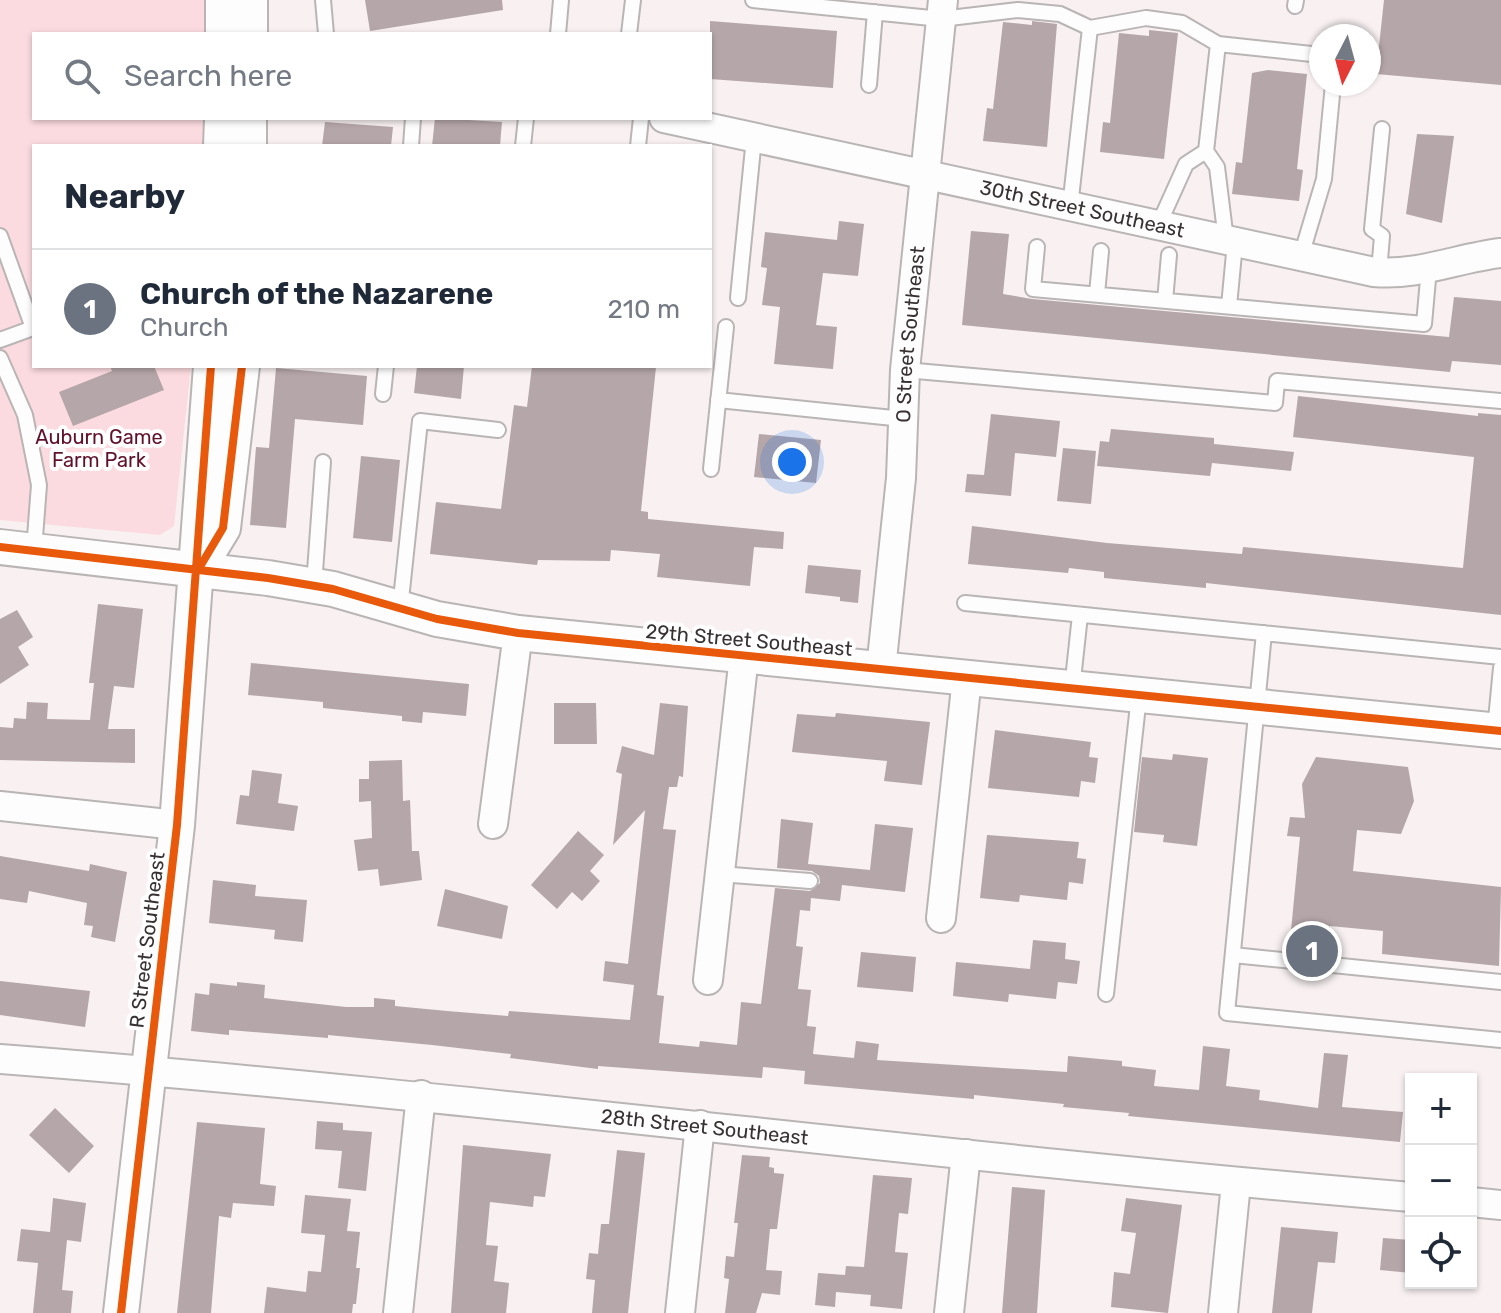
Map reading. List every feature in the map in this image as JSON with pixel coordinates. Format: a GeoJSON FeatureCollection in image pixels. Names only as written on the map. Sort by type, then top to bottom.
{"type":"FeatureCollection","features":[{"type":"Feature","properties":{"kind":"street"},"geometry":{"type":"LineString","coordinates":[[223,0],[223,32]]}},
{"type":"Feature","properties":{"kind":"street"},"geometry":{"type":"LineString","coordinates":[[250,0],[250,32]]}},
{"type":"Feature","properties":{"kind":"street","name":"O Street Southeast"},"geometry":{"type":"LineString","coordinates":[[881,669],[901,478],[905,370],[942,10]]}},
{"type":"Feature","properties":{"kind":"street"},"geometry":{"type":"LineString","coordinates":[[221,144],[222,120]]}},
{"type":"Feature","properties":{"kind":"street"},"geometry":{"type":"LineString","coordinates":[[249,120],[249,144]]}},
{"type":"Feature","properties":{"kind":"street","name":"30th Street Southeast"},"geometry":{"type":"LineString","coordinates":[[673,120],[924,177],[1379,272],[1396,274],[1501,253]]}},
{"type":"Feature","properties":{"kind":"street","name":"R Street Southeast"},"geometry":{"type":"LineString","coordinates":[[121,1313],[177,825],[211,368]]}},
{"type":"Feature","properties":{"kind":"street","name":"R Street Southeast"},"geometry":{"type":"LineString","coordinates":[[198,570],[223,528],[242,368]]}},
{"type":"Feature","properties":{"kind":"street","name":"29th Street Southeast"},"geometry":{"type":"LineString","coordinates":[[0,547],[314,585],[400,609],[518,633],[1498,730]]}},
{"type":"Feature","properties":{"kind":"street"},"geometry":{"type":"LineString","coordinates":[[493,824],[518,633]]}},
{"type":"Feature","properties":{"kind":"street"},"geometry":{"type":"LineString","coordinates":[[708,980],[744,656]]}},
{"type":"Feature","properties":{"kind":"street"},"geometry":{"type":"LineString","coordinates":[[941,918],[967,678]]}},
{"type":"Feature","properties":{"kind":"street"},"geometry":{"type":"LineString","coordinates":[[0,806],[177,825]]}},
{"type":"Feature","properties":{"kind":"street","name":"28th Street Southeast"},"geometry":{"type":"LineString","coordinates":[[0,1059],[421,1095],[1236,1183],[1405,1197]]}},
{"type":"Feature","properties":{"kind":"street"},"geometry":{"type":"LineString","coordinates":[[398,1313],[421,1095]]}},
{"type":"Feature","properties":{"kind":"street"},"geometry":{"type":"LineString","coordinates":[[680,1313],[700,1125]]}},
{"type":"Feature","properties":{"kind":"street"},"geometry":{"type":"LineString","coordinates":[[949,1313],[966,1154]]}},
{"type":"Feature","properties":{"kind":"street"},"geometry":{"type":"LineString","coordinates":[[1223,1313],[1236,1183]]}},
{"type":"Feature","properties":{"kind":"street"},"geometry":{"type":"LineString","coordinates":[[1477,1203],[1501,1205]]}},
{"type":"Feature","properties":{"kind":"lane"},"geometry":{"type":"LineString","coordinates":[[323,0],[326,32]]}},
{"type":"Feature","properties":{"kind":"lane"},"geometry":{"type":"LineString","coordinates":[[558,32],[561,0]]}},
{"type":"Feature","properties":{"kind":"lane"},"geometry":{"type":"LineString","coordinates":[[629,32],[633,0]]}},
{"type":"Feature","properties":{"kind":"lane"},"geometry":{"type":"LineString","coordinates":[[753,0],[875,12],[1018,10],[1060,14],[1090,28],[1146,18],[1182,23],[1218,44],[1309,54]]}},
{"type":"Feature","properties":{"kind":"lane"},"geometry":{"type":"LineString","coordinates":[[869,85],[875,12]]}},
{"type":"Feature","properties":{"kind":"lane"},"geometry":{"type":"LineString","coordinates":[[1070,207],[1090,28]]}},
{"type":"Feature","properties":{"kind":"lane"},"geometry":{"type":"LineString","coordinates":[[1218,44],[1206,151],[1217,167],[1230,242],[1229,306]]}},
{"type":"Feature","properties":{"kind":"lane"},"geometry":{"type":"LineString","coordinates":[[1301,256],[1324,179],[1332,96]]}},
{"type":"Feature","properties":{"kind":"lane"},"geometry":{"type":"LineString","coordinates":[[411,144],[413,120]]}},
{"type":"Feature","properties":{"kind":"lane"},"geometry":{"type":"LineString","coordinates":[[523,144],[526,120]]}},
{"type":"Feature","properties":{"kind":"lane"},"geometry":{"type":"LineString","coordinates":[[638,144],[641,120]]}},
{"type":"Feature","properties":{"kind":"lane"},"geometry":{"type":"LineString","coordinates":[[1379,272],[1382,236],[1372,229],[1382,129]]}},
{"type":"Feature","properties":{"kind":"lane"},"geometry":{"type":"LineString","coordinates":[[738,298],[754,138]]}},
{"type":"Feature","properties":{"kind":"lane"},"geometry":{"type":"LineString","coordinates":[[1158,226],[1186,164],[1206,151]]}},
{"type":"Feature","properties":{"kind":"lane"},"geometry":{"type":"LineString","coordinates":[[0,236],[32,325]]}},
{"type":"Feature","properties":{"kind":"lane"},"geometry":{"type":"LineString","coordinates":[[1037,247],[1033,289],[1424,324],[1429,268]]}},
{"type":"Feature","properties":{"kind":"lane"},"geometry":{"type":"LineString","coordinates":[[1097,294],[1101,251]]}},
{"type":"Feature","properties":{"kind":"lane"},"geometry":{"type":"LineString","coordinates":[[1165,301],[1169,255]]}},
{"type":"Feature","properties":{"kind":"lane"},"geometry":{"type":"LineString","coordinates":[[711,469],[726,327]]}},
{"type":"Feature","properties":{"kind":"lane"},"geometry":{"type":"LineString","coordinates":[[0,340],[32,328]]}},
{"type":"Feature","properties":{"kind":"lane"},"geometry":{"type":"LineString","coordinates":[[0,358],[25,415],[39,485],[34,551]]}},
{"type":"Feature","properties":{"kind":"lane"},"geometry":{"type":"LineString","coordinates":[[383,394],[386,368]]}},
{"type":"Feature","properties":{"kind":"lane"},"geometry":{"type":"LineString","coordinates":[[905,370],[1275,403],[1277,381],[1501,401]]}},
{"type":"Feature","properties":{"kind":"lane"},"geometry":{"type":"LineString","coordinates":[[718,400],[903,419]]}},
{"type":"Feature","properties":{"kind":"lane"},"geometry":{"type":"LineString","coordinates":[[400,609],[420,421],[498,430]]}},
{"type":"Feature","properties":{"kind":"lane"},"geometry":{"type":"LineString","coordinates":[[314,585],[323,462]]}},
{"type":"Feature","properties":{"kind":"lane"},"geometry":{"type":"LineString","coordinates":[[965,603],[1501,657]]}},
{"type":"Feature","properties":{"kind":"lane"},"geometry":{"type":"LineString","coordinates":[[1072,689],[1080,615]]}},
{"type":"Feature","properties":{"kind":"lane"},"geometry":{"type":"LineString","coordinates":[[1264,633],[1227,1013],[1501,1040]]}},
{"type":"Feature","properties":{"kind":"lane"},"geometry":{"type":"LineString","coordinates":[[1498,730],[1501,668]]}},
{"type":"Feature","properties":{"kind":"lane"},"geometry":{"type":"LineString","coordinates":[[1106,994],[1139,696]]}},
{"type":"Feature","properties":{"kind":"lane"},"geometry":{"type":"LineString","coordinates":[[720,874],[810,881]]}},
{"type":"Feature","properties":{"kind":"lane"},"geometry":{"type":"LineString","coordinates":[[1233,955],[1501,982]]}},
{"type":"Feature","properties":{"kind":"green space","name":"Auburn Game Farm Park"},"geometry":{"type":"Polygon","coordinates":[[[0,0],[207,0],[206,32],[32,32],[32,120],[205,120],[204,144],[32,144],[32,368],[191,368],[174,526],[160,535],[0,520],[0,0]]]}},
{"type":"Feature","properties":{"kind":"building"},"geometry":{"type":"Polygon","coordinates":[[[365,0],[502,0],[503,10],[370,31],[365,0]]]}},
{"type":"Feature","properties":{"kind":"building"},"geometry":{"type":"Polygon","coordinates":[[[1384,0],[1501,0],[1501,85],[1381,74],[1384,0]]]}},
{"type":"Feature","properties":{"kind":"building"},"geometry":{"type":"Polygon","coordinates":[[[710,21],[837,31],[833,88],[712,79],[710,21]]]}},
{"type":"Feature","properties":{"kind":"building"},"geometry":{"type":"Polygon","coordinates":[[[1032,21],[1057,24],[1047,147],[983,141],[987,108],[993,109],[1003,22],[1032,25],[1032,21]]]}},
{"type":"Feature","properties":{"kind":"building"},"geometry":{"type":"Polygon","coordinates":[[[1149,30],[1178,33],[1164,159],[1100,152],[1103,122],[1110,123],[1119,33],[1149,36],[1149,30]]]}},
{"type":"Feature","properties":{"kind":"building"},"geometry":{"type":"Polygon","coordinates":[[[1268,70],[1307,74],[1297,169],[1303,170],[1299,201],[1232,194],[1236,162],[1242,163],[1252,73],[1268,70]]]}},
{"type":"Feature","properties":{"kind":"building"},"geometry":{"type":"Polygon","coordinates":[[[435,120],[502,122],[500,144],[432,144],[435,120]]]}},
{"type":"Feature","properties":{"kind":"building"},"geometry":{"type":"Polygon","coordinates":[[[325,122],[393,127],[391,144],[322,144],[325,122]]]}},
{"type":"Feature","properties":{"kind":"building"},"geometry":{"type":"Polygon","coordinates":[[[1417,134],[1454,136],[1442,223],[1406,214],[1417,134]]]}},
{"type":"Feature","properties":{"kind":"building"},"geometry":{"type":"Polygon","coordinates":[[[839,221],[864,224],[858,276],[823,273],[816,325],[837,327],[833,369],[774,364],[780,307],[762,305],[767,268],[761,267],[765,232],[837,240],[839,221]]]}},
{"type":"Feature","properties":{"kind":"building"},"geometry":{"type":"Polygon","coordinates":[[[971,231],[1009,234],[1003,294],[1032,299],[1449,337],[1454,297],[1501,301],[1501,365],[1452,361],[1450,372],[962,325],[971,231]]]}},
{"type":"Feature","properties":{"kind":"building"},"geometry":{"type":"Polygon","coordinates":[[[111,368],[155,368],[164,390],[73,426],[59,392],[112,371],[111,368]]]}},
{"type":"Feature","properties":{"kind":"building"},"geometry":{"type":"Polygon","coordinates":[[[276,368],[367,376],[363,425],[295,419],[286,528],[250,525],[256,447],[269,448],[276,368]]]}},
{"type":"Feature","properties":{"kind":"building"},"geometry":{"type":"Polygon","coordinates":[[[417,368],[464,368],[461,399],[414,393],[417,368]]]}},
{"type":"Feature","properties":{"kind":"building"},"geometry":{"type":"Polygon","coordinates":[[[532,368],[656,368],[641,511],[648,512],[648,519],[784,532],[783,549],[754,547],[750,586],[657,577],[660,554],[611,550],[610,561],[538,560],[537,565],[430,554],[436,502],[501,509],[514,405],[527,407],[532,368]]]}},
{"type":"Feature","properties":{"kind":"building"},"geometry":{"type":"Polygon","coordinates":[[[1298,396],[1478,416],[1478,413],[1501,415],[1501,615],[1206,583],[1206,588],[1104,578],[1104,572],[1069,568],[1068,573],[968,564],[972,526],[1107,543],[1242,554],[1243,547],[1463,568],[1474,457],[1293,437],[1298,396]]]}},
{"type":"Feature","properties":{"kind":"building"},"geometry":{"type":"Polygon","coordinates":[[[991,414],[1060,421],[1056,457],[1015,453],[1011,496],[965,492],[967,474],[984,475],[991,414]]]}},
{"type":"Feature","properties":{"kind":"building"},"geometry":{"type":"Polygon","coordinates":[[[1111,429],[1214,438],[1214,444],[1294,452],[1291,471],[1212,463],[1210,476],[1097,466],[1100,441],[1109,442],[1111,429]]]}},
{"type":"Feature","properties":{"kind":"building"},"geometry":{"type":"Polygon","coordinates":[[[759,434],[821,440],[816,483],[754,477],[759,434]]]}},
{"type":"Feature","properties":{"kind":"building"},"geometry":{"type":"Polygon","coordinates":[[[1063,448],[1096,451],[1091,504],[1057,501],[1063,448]]]}},
{"type":"Feature","properties":{"kind":"building"},"geometry":{"type":"Polygon","coordinates":[[[361,456],[400,460],[392,542],[353,538],[361,456]]]}},
{"type":"Feature","properties":{"kind":"building"},"geometry":{"type":"Polygon","coordinates":[[[808,565],[861,570],[858,603],[840,601],[840,597],[805,593],[808,565]]]}},
{"type":"Feature","properties":{"kind":"building"},"geometry":{"type":"Polygon","coordinates":[[[98,604],[143,609],[134,688],[114,686],[108,729],[135,729],[135,763],[0,760],[0,727],[13,728],[14,718],[26,719],[27,702],[48,703],[47,719],[90,720],[94,683],[89,683],[98,604]]]}},
{"type":"Feature","properties":{"kind":"building"},"geometry":{"type":"Polygon","coordinates":[[[17,610],[33,637],[18,647],[29,665],[0,684],[0,619],[17,610]]]}},
{"type":"Feature","properties":{"kind":"building"},"geometry":{"type":"Polygon","coordinates":[[[251,663],[469,684],[466,716],[423,712],[422,723],[402,721],[402,716],[323,708],[323,702],[248,695],[251,663]]]}},
{"type":"Feature","properties":{"kind":"building"},"geometry":{"type":"Polygon","coordinates":[[[554,703],[596,703],[597,744],[554,744],[554,703]]]}},
{"type":"Feature","properties":{"kind":"building"},"geometry":{"type":"Polygon","coordinates":[[[660,703],[688,706],[683,777],[679,776],[677,787],[669,787],[663,829],[676,830],[657,995],[664,996],[659,1043],[699,1047],[700,1041],[737,1045],[741,1002],[761,1004],[775,888],[810,891],[820,883],[819,876],[812,871],[777,868],[781,819],[813,823],[808,864],[870,870],[875,824],[913,828],[905,892],[842,885],[840,901],[811,898],[810,911],[800,910],[796,946],[803,947],[798,989],[811,990],[807,1026],[816,1027],[813,1054],[854,1058],[856,1041],[879,1044],[877,1060],[1067,1072],[1068,1056],[1122,1061],[1122,1066],[1156,1070],[1154,1086],[1199,1090],[1203,1046],[1230,1049],[1226,1086],[1260,1090],[1259,1100],[1318,1108],[1324,1053],[1348,1055],[1342,1107],[1403,1112],[1400,1142],[1128,1116],[1129,1113],[1063,1107],[1064,1104],[974,1095],[974,1099],[804,1084],[805,1071],[763,1067],[762,1078],[598,1066],[598,1069],[510,1058],[511,1054],[328,1035],[328,1038],[229,1030],[229,1035],[191,1031],[195,993],[209,995],[210,983],[237,986],[237,982],[265,985],[264,998],[346,1007],[374,1007],[374,998],[395,1000],[395,1006],[447,1011],[508,1016],[509,1011],[630,1020],[634,985],[603,981],[605,961],[628,964],[645,810],[613,845],[622,774],[616,772],[622,746],[654,755],[660,703]]]}},
{"type":"Feature","properties":{"kind":"building"},"geometry":{"type":"Polygon","coordinates":[[[836,713],[930,722],[922,785],[884,781],[887,761],[792,752],[797,714],[835,717],[836,713]]]}},
{"type":"Feature","properties":{"kind":"building"},"geometry":{"type":"Polygon","coordinates":[[[995,730],[1091,742],[1089,757],[1098,758],[1095,783],[1081,781],[1079,797],[988,788],[995,730]]]}},
{"type":"Feature","properties":{"kind":"building"},"geometry":{"type":"Polygon","coordinates":[[[1173,754],[1208,758],[1197,846],[1163,842],[1164,835],[1134,832],[1142,757],[1172,760],[1173,754]]]}},
{"type":"Feature","properties":{"kind":"building"},"geometry":{"type":"Polygon","coordinates":[[[1316,757],[1408,767],[1414,801],[1401,834],[1357,830],[1353,871],[1501,887],[1499,966],[1382,954],[1383,931],[1330,926],[1329,930],[1318,929],[1316,944],[1290,941],[1300,837],[1287,836],[1290,817],[1305,818],[1302,784],[1316,757]]]}},
{"type":"Feature","properties":{"kind":"building"},"geometry":{"type":"Polygon","coordinates":[[[402,760],[403,801],[410,800],[412,851],[419,851],[422,880],[380,886],[378,869],[358,871],[354,840],[372,838],[371,801],[359,802],[359,779],[369,779],[369,761],[402,760]]]}},
{"type":"Feature","properties":{"kind":"building"},"geometry":{"type":"Polygon","coordinates":[[[252,770],[282,774],[278,803],[298,806],[294,831],[236,824],[240,795],[249,796],[252,770]]]}},
{"type":"Feature","properties":{"kind":"building"},"geometry":{"type":"Polygon","coordinates":[[[578,831],[604,855],[590,871],[600,881],[582,901],[572,892],[557,909],[531,885],[578,831]]]}},
{"type":"Feature","properties":{"kind":"building"},"geometry":{"type":"Polygon","coordinates":[[[987,835],[1079,842],[1077,858],[1086,859],[1083,884],[1069,882],[1067,900],[1020,895],[1019,902],[980,898],[987,835]]]}},
{"type":"Feature","properties":{"kind":"building"},"geometry":{"type":"Polygon","coordinates":[[[0,856],[89,871],[90,864],[127,872],[115,942],[91,937],[93,926],[84,925],[87,903],[29,891],[27,903],[0,899],[0,856]]]}},
{"type":"Feature","properties":{"kind":"building"},"geometry":{"type":"Polygon","coordinates":[[[213,880],[256,885],[255,896],[307,900],[303,942],[274,939],[275,930],[209,923],[213,880]]]}},
{"type":"Feature","properties":{"kind":"building"},"geometry":{"type":"Polygon","coordinates":[[[445,889],[508,906],[502,939],[437,926],[445,889]]]}},
{"type":"Feature","properties":{"kind":"building"},"geometry":{"type":"Polygon","coordinates":[[[1033,940],[1066,943],[1065,959],[1080,961],[1077,984],[1058,982],[1056,999],[1009,994],[1008,1002],[953,996],[956,962],[1030,969],[1033,940]]]}},
{"type":"Feature","properties":{"kind":"building"},"geometry":{"type":"Polygon","coordinates":[[[861,952],[916,957],[913,992],[857,987],[861,952]]]}},
{"type":"Feature","properties":{"kind":"building"},"geometry":{"type":"Polygon","coordinates":[[[0,981],[90,991],[85,1027],[0,1015],[0,981]]]}},
{"type":"Feature","properties":{"kind":"building"},"geometry":{"type":"Polygon","coordinates":[[[55,1108],[94,1146],[69,1173],[29,1135],[55,1108]]]}},
{"type":"Feature","properties":{"kind":"building"},"geometry":{"type":"Polygon","coordinates":[[[317,1121],[343,1123],[343,1130],[372,1132],[366,1191],[338,1188],[342,1151],[315,1149],[317,1121]]]}},
{"type":"Feature","properties":{"kind":"building"},"geometry":{"type":"Polygon","coordinates":[[[197,1122],[265,1128],[260,1184],[276,1186],[274,1206],[233,1203],[231,1218],[219,1216],[211,1313],[177,1313],[197,1122]]]}},
{"type":"Feature","properties":{"kind":"building"},"geometry":{"type":"Polygon","coordinates":[[[463,1145],[551,1154],[545,1197],[534,1196],[533,1207],[490,1202],[486,1245],[498,1246],[494,1281],[509,1283],[506,1313],[451,1313],[463,1145]]]}},
{"type":"Feature","properties":{"kind":"building"},"geometry":{"type":"Polygon","coordinates":[[[617,1150],[645,1153],[628,1313],[592,1313],[595,1280],[586,1279],[589,1253],[598,1254],[601,1224],[609,1224],[617,1150]]]}},
{"type":"Feature","properties":{"kind":"building"},"geometry":{"type":"Polygon","coordinates":[[[742,1155],[770,1157],[769,1167],[774,1168],[774,1173],[784,1174],[777,1229],[770,1229],[766,1270],[782,1271],[780,1295],[762,1293],[756,1313],[725,1313],[729,1279],[724,1278],[726,1256],[734,1257],[738,1223],[734,1223],[742,1155]]]}},
{"type":"Feature","properties":{"kind":"building"},"geometry":{"type":"Polygon","coordinates":[[[873,1175],[912,1178],[908,1214],[899,1213],[895,1252],[908,1253],[902,1309],[870,1306],[871,1295],[836,1292],[835,1307],[815,1305],[818,1273],[845,1275],[846,1266],[864,1267],[873,1175]]]}},
{"type":"Feature","properties":{"kind":"building"},"geometry":{"type":"Polygon","coordinates":[[[1012,1187],[1045,1190],[1037,1313],[1002,1313],[1012,1187]]]}},
{"type":"Feature","properties":{"kind":"building"},"geometry":{"type":"Polygon","coordinates":[[[305,1195],[351,1199],[347,1231],[360,1232],[356,1268],[360,1268],[352,1313],[264,1313],[267,1287],[306,1292],[308,1271],[321,1272],[325,1235],[301,1233],[305,1195]]]}},
{"type":"Feature","properties":{"kind":"building"},"geometry":{"type":"Polygon","coordinates":[[[53,1198],[86,1203],[81,1242],[67,1240],[62,1290],[73,1291],[71,1313],[33,1313],[38,1263],[17,1261],[21,1229],[50,1232],[53,1198]]]}},
{"type":"Feature","properties":{"kind":"building"},"geometry":{"type":"Polygon","coordinates":[[[1126,1198],[1182,1205],[1168,1313],[1111,1307],[1114,1272],[1130,1274],[1136,1233],[1121,1231],[1126,1198]]]}},
{"type":"Feature","properties":{"kind":"building"},"geometry":{"type":"Polygon","coordinates":[[[1281,1227],[1338,1232],[1335,1263],[1318,1262],[1312,1313],[1272,1313],[1281,1227]]]}},
{"type":"Feature","properties":{"kind":"building"},"geometry":{"type":"Polygon","coordinates":[[[1383,1238],[1405,1240],[1405,1272],[1380,1270],[1383,1238]]]}},
{"type":"Feature","properties":{"kind":"cycle path"},"geometry":{"type":"LineString","coordinates":[[121,1313],[177,825],[211,368]]}},
{"type":"Feature","properties":{"kind":"cycle path"},"geometry":{"type":"LineString","coordinates":[[198,570],[223,528],[242,368]]}},
{"type":"Feature","properties":{"kind":"cycle path"},"geometry":{"type":"LineString","coordinates":[[0,547],[268,578],[333,589],[437,619],[518,633],[1501,731]]}},
{"type":"Feature","properties":{"kind":"place","name":"Church of the Nazarene"},"geometry":{"type":"Point","coordinates":[1312,951]}}]}
